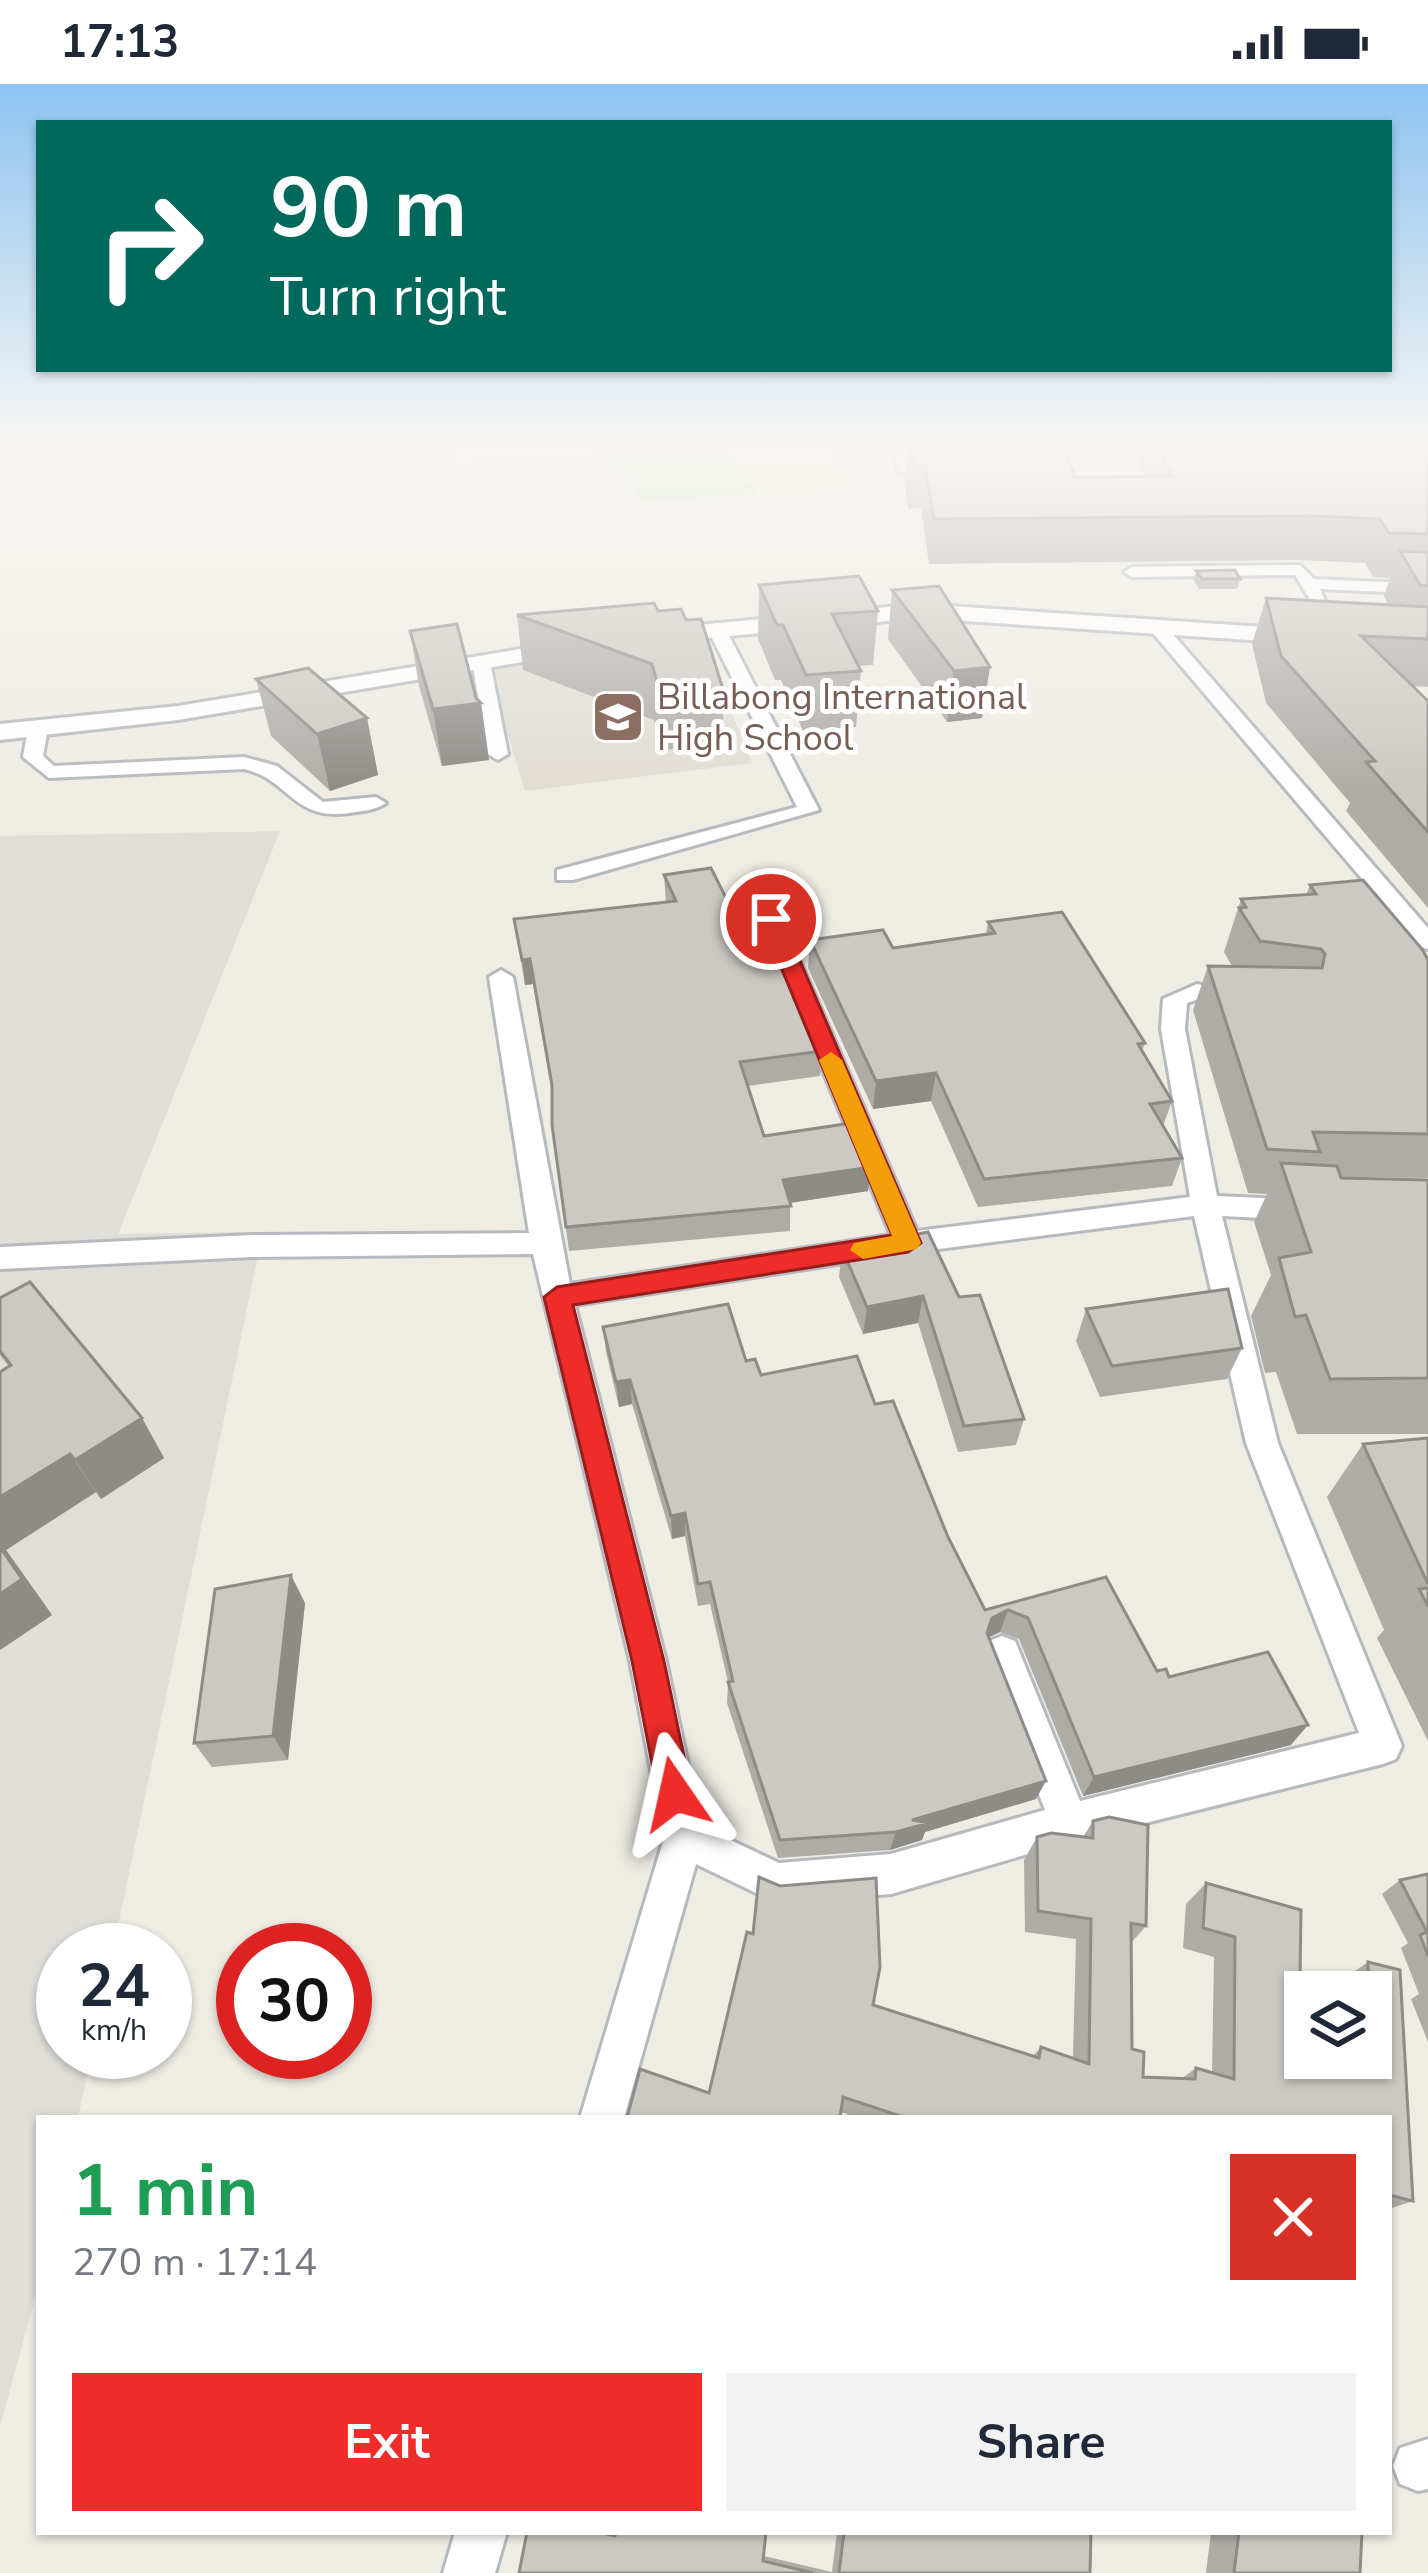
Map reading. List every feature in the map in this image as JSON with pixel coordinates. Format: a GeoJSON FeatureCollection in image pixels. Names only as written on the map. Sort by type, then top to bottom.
{"type":"FeatureCollection","features":[{"type":"Feature","properties":{"kind":"street"},"geometry":{"type":"LineString","coordinates":[[1132,572],[1300,570],[1341,639]]}},
{"type":"Feature","properties":{"kind":"street"},"geometry":{"type":"LineString","coordinates":[[1309,584],[1428,589]]}},
{"type":"Feature","properties":{"kind":"street"},"geometry":{"type":"LineString","coordinates":[[0,732],[178,713],[616,641],[919,611],[1341,639]]}},
{"type":"Feature","properties":{"kind":"street"},"geometry":{"type":"LineString","coordinates":[[565,875],[809,810],[716,628]]}},
{"type":"Feature","properties":{"kind":"street"},"geometry":{"type":"LineString","coordinates":[[1158,628],[1428,942]]}},
{"type":"Feature","properties":{"kind":"street"},"geometry":{"type":"LineString","coordinates":[[481,662],[498,754]]}},
{"type":"Feature","properties":{"kind":"street"},"geometry":{"type":"LineString","coordinates":[[38,728],[33,757],[50,772],[244,763],[269,766],[311,805],[376,802]]}},
{"type":"Feature","properties":{"kind":"street"},"geometry":{"type":"LineString","coordinates":[[771,919],[908,1243]]}},
{"type":"Feature","properties":{"kind":"street"},"geometry":{"type":"LineString","coordinates":[[501,977],[545,1243],[648,1661],[684,1838],[603,2115]]}},
{"type":"Feature","properties":{"kind":"street"},"geometry":{"type":"LineString","coordinates":[[684,1838],[777,1882],[890,1874],[1069,1823],[1383,1746],[1262,1443],[1205,1205],[1172,1029],[1175,999],[1197,991],[1258,1001]]}},
{"type":"Feature","properties":{"kind":"street"},"geometry":{"type":"LineString","coordinates":[[557,1297],[908,1243],[1205,1205],[1339,1212]]}},
{"type":"Feature","properties":{"kind":"street"},"geometry":{"type":"LineString","coordinates":[[0,1258],[252,1246],[545,1243]]}},
{"type":"Feature","properties":{"kind":"street"},"geometry":{"type":"LineString","coordinates":[[1002,1653],[1069,1823]]}},
{"type":"Feature","properties":{"kind":"street"},"geometry":{"type":"LineString","coordinates":[[469,2573],[480,2535]]}},
{"type":"Feature","properties":{"kind":"shaded area","name":"Billabong International High School"},"geometry":{"type":"Polygon","coordinates":[[[704,644],[752,763],[525,791],[488,670],[704,644]]]}},
{"type":"Feature","properties":{"kind":"shaded area"},"geometry":{"type":"Polygon","coordinates":[[[280,831],[118,1234],[263,1232],[119,1923],[36,1923],[36,2079],[86,2079],[79,2115],[36,2115],[36,2294],[0,2427],[0,836],[280,831]]]}},
{"type":"Feature","properties":{"kind":"building"},"geometry":{"type":"Polygon","coordinates":[[[1406,561],[1428,561],[1428,586],[1420,585],[1406,561]]]}},
{"type":"Feature","properties":{"kind":"building"},"geometry":{"type":"Polygon","coordinates":[[[1235,570],[1240,579],[1202,579],[1196,571],[1235,570]]]}},
{"type":"Feature","properties":{"kind":"building"},"geometry":{"type":"Polygon","coordinates":[[[859,576],[878,611],[832,614],[861,671],[806,675],[759,585],[859,576]]]}},
{"type":"Feature","properties":{"kind":"building"},"geometry":{"type":"Polygon","coordinates":[[[939,586],[990,667],[954,671],[892,590],[939,586]]]}},
{"type":"Feature","properties":{"kind":"building"},"geometry":{"type":"Polygon","coordinates":[[[1266,598],[1428,607],[1428,639],[1361,636],[1428,701],[1428,832],[1366,762],[1375,761],[1281,656],[1266,598]]]}},
{"type":"Feature","properties":{"kind":"building"},"geometry":{"type":"Polygon","coordinates":[[[654,603],[658,611],[681,609],[686,620],[701,619],[723,689],[660,693],[652,664],[517,615],[654,603]]]}},
{"type":"Feature","properties":{"kind":"building"},"geometry":{"type":"Polygon","coordinates":[[[457,624],[481,703],[433,709],[410,631],[457,624]]]}},
{"type":"Feature","properties":{"kind":"building"},"geometry":{"type":"Polygon","coordinates":[[[308,668],[367,718],[317,734],[256,679],[308,668]]]}},
{"type":"Feature","properties":{"kind":"building"},"geometry":{"type":"Polygon","coordinates":[[[711,868],[727,900],[757,897],[822,1051],[740,1062],[764,1136],[852,1123],[871,1167],[783,1180],[791,1206],[566,1227],[552,1125],[552,1085],[530,959],[522,960],[514,919],[676,901],[664,875],[711,868]]]}},
{"type":"Feature","properties":{"kind":"building"},"geometry":{"type":"Polygon","coordinates":[[[1363,880],[1428,960],[1428,1134],[1313,1132],[1320,1152],[1267,1149],[1208,966],[1322,968],[1325,954],[1321,949],[1260,941],[1239,908],[1246,907],[1241,899],[1316,894],[1310,885],[1363,880]]]}},
{"type":"Feature","properties":{"kind":"building"},"geometry":{"type":"Polygon","coordinates":[[[1062,912],[1145,1043],[1138,1044],[1172,1101],[1150,1104],[1182,1158],[984,1179],[936,1073],[876,1081],[810,940],[883,930],[893,948],[995,933],[988,922],[1062,912]]]}},
{"type":"Feature","properties":{"kind":"building"},"geometry":{"type":"Polygon","coordinates":[[[1281,1163],[1337,1166],[1341,1178],[1428,1180],[1428,1378],[1330,1379],[1306,1315],[1295,1317],[1279,1258],[1311,1252],[1281,1163]]]}},
{"type":"Feature","properties":{"kind":"building"},"geometry":{"type":"Polygon","coordinates":[[[928,1232],[959,1297],[980,1295],[1024,1419],[964,1426],[923,1296],[867,1307],[842,1249],[928,1232]]]}},
{"type":"Feature","properties":{"kind":"building"},"geometry":{"type":"Polygon","coordinates":[[[30,1282],[142,1418],[75,1460],[70,1454],[0,1497],[0,1372],[11,1365],[0,1351],[0,1298],[30,1282]]]}},
{"type":"Feature","properties":{"kind":"building"},"geometry":{"type":"Polygon","coordinates":[[[1228,1289],[1242,1348],[1112,1366],[1086,1309],[1228,1289]]]}},
{"type":"Feature","properties":{"kind":"building"},"geometry":{"type":"Polygon","coordinates":[[[728,1304],[746,1361],[755,1359],[761,1375],[857,1356],[875,1404],[893,1401],[948,1537],[985,1610],[1106,1577],[1157,1671],[1166,1669],[1169,1677],[1268,1652],[1308,1725],[1094,1777],[1028,1618],[1008,1610],[992,1618],[987,1633],[1046,1781],[912,1820],[929,1823],[896,1832],[780,1840],[728,1682],[733,1681],[710,1582],[698,1584],[685,1513],[671,1516],[630,1380],[616,1382],[603,1327],[728,1304]]]}},
{"type":"Feature","properties":{"kind":"building"},"geometry":{"type":"Polygon","coordinates":[[[1428,1438],[1428,1584],[1363,1444],[1428,1438]]]}},
{"type":"Feature","properties":{"kind":"building"},"geometry":{"type":"Polygon","coordinates":[[[0,1547],[22,1579],[0,1594],[0,1547]]]}},
{"type":"Feature","properties":{"kind":"building"},"geometry":{"type":"Polygon","coordinates":[[[291,1575],[273,1736],[194,1743],[215,1589],[291,1575]]]}},
{"type":"Feature","properties":{"kind":"building"},"geometry":{"type":"Polygon","coordinates":[[[1109,1817],[1148,1825],[1146,1926],[1131,1923],[1132,2049],[1144,2052],[1143,2077],[1195,2079],[1196,2068],[1234,2079],[1235,1937],[1203,1928],[1206,1883],[1301,1910],[1300,1971],[1284,1971],[1284,2079],[1392,2079],[1392,1971],[1368,1971],[1368,1962],[1400,1970],[1413,2201],[1392,2196],[1392,2115],[897,2115],[843,2097],[840,2115],[628,2115],[640,2069],[709,2093],[747,1932],[753,1934],[759,1877],[780,1886],[876,1878],[880,1967],[873,2005],[1039,2058],[1041,2047],[1089,2064],[1091,1919],[1038,1911],[1037,1837],[1051,1833],[1093,1838],[1093,1821],[1109,1817]]]}},
{"type":"Feature","properties":{"kind":"building"},"geometry":{"type":"Polygon","coordinates":[[[1428,1874],[1428,1956],[1420,1935],[1427,1932],[1400,1880],[1428,1874]]]}},
{"type":"Feature","properties":{"kind":"building"},"geometry":{"type":"Polygon","coordinates":[[[526,2535],[766,2535],[763,2561],[813,2573],[519,2573],[526,2535]]]}},
{"type":"Feature","properties":{"kind":"building"},"geometry":{"type":"Polygon","coordinates":[[[844,2535],[1091,2535],[1090,2573],[839,2573],[844,2535]]]}},
{"type":"Feature","properties":{"kind":"building"},"geometry":{"type":"Polygon","coordinates":[[[1239,2535],[1362,2535],[1360,2573],[1234,2573],[1239,2535]]]}},
{"type":"Feature","properties":{"kind":"slow traffic"},"geometry":{"type":"LineString","coordinates":[[831,1060],[908,1243],[863,1250]]}},
{"type":"Feature","properties":{"kind":"place","name":"Billabong International High School"},"geometry":{"type":"Point","coordinates":[618,717]}},
{"type":"Feature","properties":{"kind":"route"},"geometry":{"type":"LineString","coordinates":[[675,1794],[648,1661],[557,1297],[908,1243],[771,919]]}}]}
